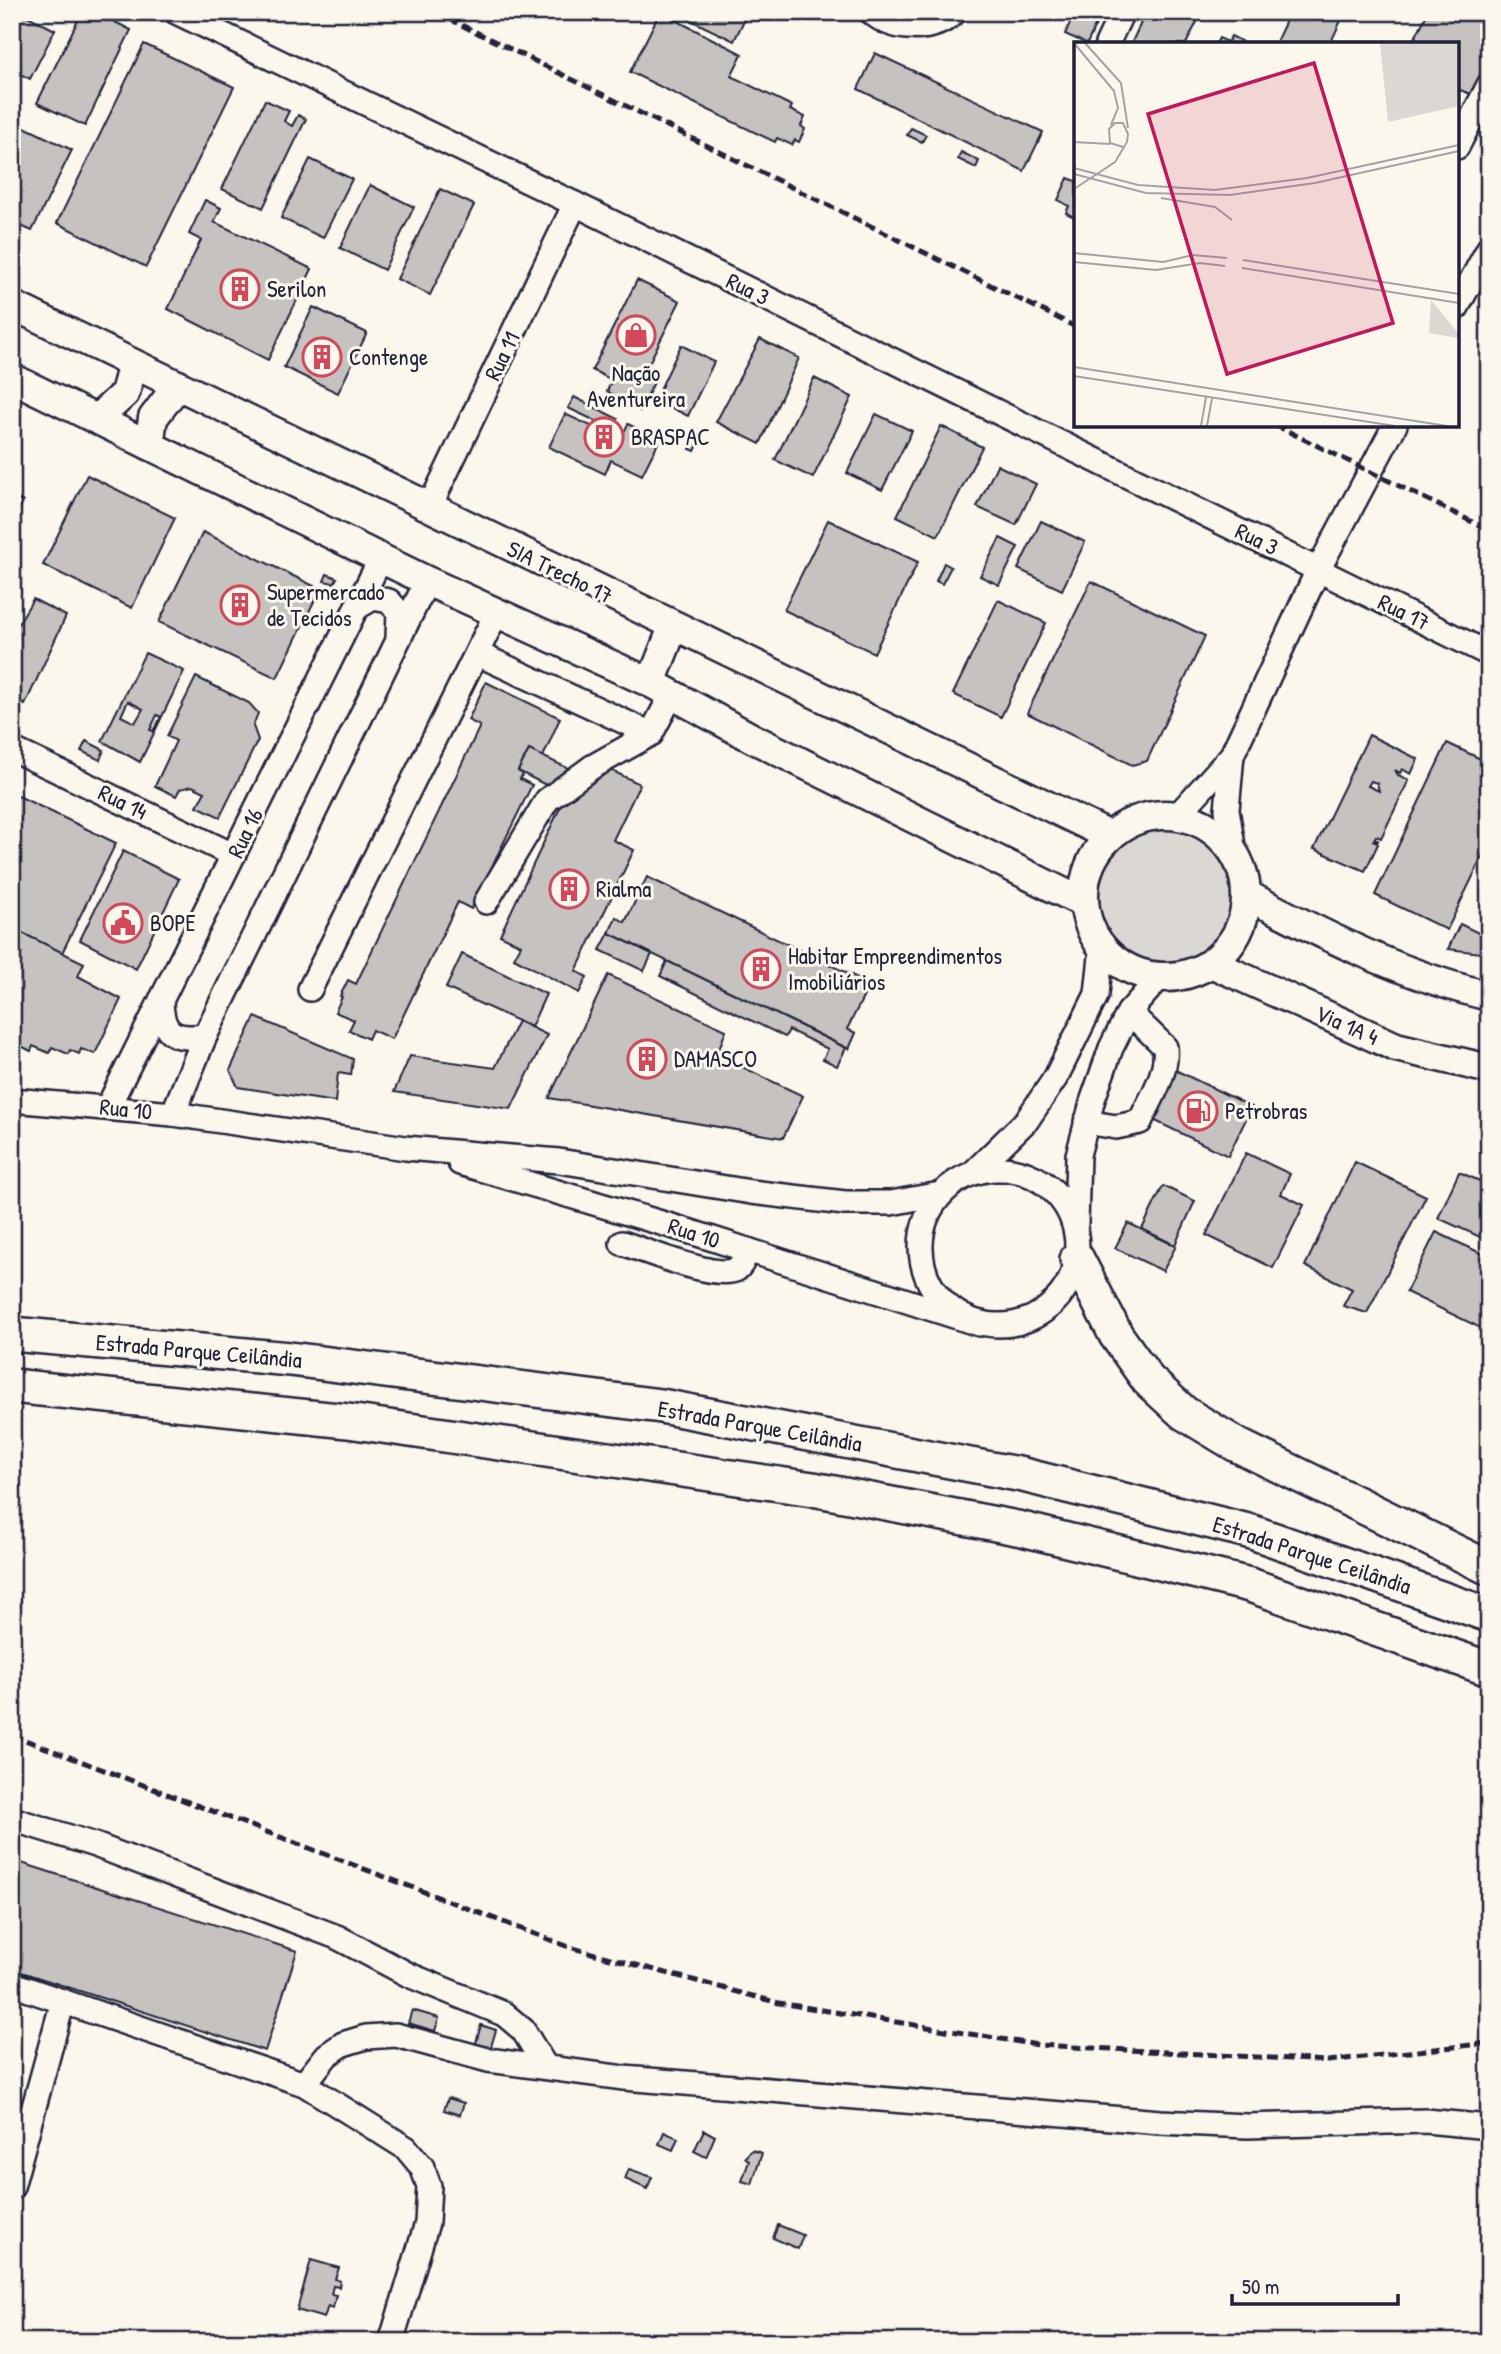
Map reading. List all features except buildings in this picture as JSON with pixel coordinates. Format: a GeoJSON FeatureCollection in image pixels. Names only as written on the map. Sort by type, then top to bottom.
{"type":"FeatureCollection","features":[{"type":"Feature","properties":{"kind":"highway"},"geometry":{"type":"LineString","coordinates":[[1076,1245],[1124,1346],[1148,1380],[1184,1413],[1237,1445],[1489,1568]]}},
{"type":"Feature","properties":{"kind":"highway","name":"Estrada Parque Ceilândia"},"geometry":{"type":"LineString","coordinates":[[12,1334],[290,1359],[661,1406],[1023,1475],[1252,1532],[1489,1615]]}},
{"type":"Feature","properties":{"kind":"highway"},"geometry":{"type":"LineString","coordinates":[[12,1386],[348,1421],[813,1489],[1022,1530],[1250,1585],[1489,1669]]}},
{"type":"Feature","properties":{"kind":"main road","name":"SIA Trecho 17"},"geometry":{"type":"LineString","coordinates":[[12,305],[673,627],[1110,836]]}},
{"type":"Feature","properties":{"kind":"main road"},"geometry":{"type":"LineString","coordinates":[[97,419],[125,393],[133,364]]}},
{"type":"Feature","properties":{"kind":"main road"},"geometry":{"type":"LineString","coordinates":[[12,378],[427,581],[662,688],[1084,903]]}},
{"type":"Feature","properties":{"kind":"main road"},"geometry":{"type":"LineString","coordinates":[[149,445],[153,418],[178,384]]}},
{"type":"Feature","properties":{"kind":"main road"},"geometry":{"type":"LineString","coordinates":[[662,688],[673,627]]}},
{"type":"Feature","properties":{"kind":"main road"},"geometry":{"type":"LineString","coordinates":[[1153,816],[1177,816],[1199,822],[1219,835],[1234,852],[1243,873],[1247,895],[1244,916],[1237,935],[1211,963],[1186,974],[1160,977],[1138,972],[1118,962],[1102,947],[1089,926],[1084,903],[1090,864],[1110,836],[1130,823],[1153,816]]}},
{"type":"Feature","properties":{"kind":"main road"},"geometry":{"type":"LineString","coordinates":[[1247,895],[1326,937],[1403,970],[1489,996]]}},
{"type":"Feature","properties":{"kind":"main road","name":"Via 1A 4"},"geometry":{"type":"LineString","coordinates":[[1211,963],[1396,1047],[1489,1069]]}},
{"type":"Feature","properties":{"kind":"street","name":"Rua 3"},"geometry":{"type":"LineString","coordinates":[[176,12],[575,204],[1318,570]]}},
{"type":"Feature","properties":{"kind":"street"},"geometry":{"type":"LineString","coordinates":[[871,12],[913,29],[940,24],[955,12]]}},
{"type":"Feature","properties":{"kind":"street"},"geometry":{"type":"LineString","coordinates":[[1108,42],[1122,12]]}},
{"type":"Feature","properties":{"kind":"street"},"geometry":{"type":"LineString","coordinates":[[1459,143],[1489,85]]}},
{"type":"Feature","properties":{"kind":"street","name":"Rua 11"},"geometry":{"type":"LineString","coordinates":[[429,508],[575,204]]}},
{"type":"Feature","properties":{"kind":"street"},"geometry":{"type":"LineString","coordinates":[[1459,303],[1489,248]]}},
{"type":"Feature","properties":{"kind":"street"},"geometry":{"type":"LineString","coordinates":[[1177,816],[1232,755],[1318,570],[1394,427]]}},
{"type":"Feature","properties":{"kind":"street","name":"Rua 16"},"geometry":{"type":"LineString","coordinates":[[108,1107],[381,558]]}},
{"type":"Feature","properties":{"kind":"street","name":"Rua 17"},"geometry":{"type":"LineString","coordinates":[[1318,570],[1489,654]]}},
{"type":"Feature","properties":{"kind":"street"},"geometry":{"type":"LineString","coordinates":[[173,1114],[205,1036],[427,581]]}},
{"type":"Feature","properties":{"kind":"street"},"geometry":{"type":"LineString","coordinates":[[356,608],[373,598],[389,601],[400,612],[398,639]]}},
{"type":"Feature","properties":{"kind":"street"},"geometry":{"type":"LineString","coordinates":[[310,989],[497,612]]}},
{"type":"Feature","properties":{"kind":"street"},"geometry":{"type":"LineString","coordinates":[[478,654],[652,734]]}},
{"type":"Feature","properties":{"kind":"street"},"geometry":{"type":"LineString","coordinates":[[486,902],[547,800],[592,767],[652,734],[662,688]]}},
{"type":"Feature","properties":{"kind":"street","name":"Rua 14"},"geometry":{"type":"LineString","coordinates":[[12,749],[233,855]]}},
{"type":"Feature","properties":{"kind":"street"},"geometry":{"type":"LineString","coordinates":[[1232,755],[1227,810],[1234,852]]}},
{"type":"Feature","properties":{"kind":"street"},"geometry":{"type":"LineString","coordinates":[[975,1171],[1027,1120],[1056,1077],[1097,994],[1102,947]]}},
{"type":"Feature","properties":{"kind":"street"},"geometry":{"type":"LineString","coordinates":[[1076,1245],[1066,1206],[1049,1186],[1027,1173],[1001,1168],[975,1171],[956,1180],[940,1194],[925,1216],[919,1243],[923,1270],[935,1294],[954,1312],[979,1324],[1005,1326],[1031,1319],[1053,1305],[1069,1284],[1076,1245],[1078,1155],[1086,1122],[1111,1048],[1129,1012],[1160,977]]}},
{"type":"Feature","properties":{"kind":"street"},"geometry":{"type":"LineString","coordinates":[[161,1000],[162,1021],[172,1034],[186,1038],[205,1036]]}},
{"type":"Feature","properties":{"kind":"street"},"geometry":{"type":"LineString","coordinates":[[1086,1122],[1116,1127],[1140,1122],[1161,1076],[1166,1059],[1165,1047],[1129,1012]]}},
{"type":"Feature","properties":{"kind":"street","name":"Rua 10"},"geometry":{"type":"LineString","coordinates":[[12,1100],[173,1114],[406,1148],[559,1161],[751,1192],[845,1203],[891,1203],[940,1194]]}},
{"type":"Feature","properties":{"kind":"street","name":"Rua 10"},"geometry":{"type":"LineString","coordinates":[[406,1148],[558,1191],[979,1324]]}},
{"type":"Feature","properties":{"kind":"street"},"geometry":{"type":"LineString","coordinates":[[622,1243],[716,1273],[735,1270],[742,1264],[748,1250]]}},
{"type":"Feature","properties":{"kind":"street"},"geometry":{"type":"LineString","coordinates":[[12,1819],[95,1845],[337,1937],[409,1975],[504,2014],[523,2030],[545,2066]]}},
{"type":"Feature","properties":{"kind":"street"},"geometry":{"type":"LineString","coordinates":[[12,1984],[304,2084],[406,2148],[422,2167],[429,2186],[424,2235],[391,2342]]}},
{"type":"Feature","properties":{"kind":"street"},"geometry":{"type":"LineString","coordinates":[[12,2187],[63,2001]]}},
{"type":"Feature","properties":{"kind":"street"},"geometry":{"type":"LineString","coordinates":[[304,2084],[327,2055],[342,2043],[366,2037],[396,2035],[488,2060],[624,2078],[1160,2122],[1247,2126],[1426,2121],[1489,2127]]}},
{"type":"Feature","properties":{"kind":"shaded area"},"geometry":{"type":"Polygon","coordinates":[[[1164,826],[1191,831],[1214,846],[1229,869],[1234,896],[1229,923],[1214,946],[1191,961],[1164,966],[1137,961],[1114,946],[1099,923],[1094,896],[1099,869],[1114,846],[1137,831],[1164,826]]]}},
{"type":"Feature","properties":{"kind":"railway"},"geometry":{"type":"LineString","coordinates":[[435,12],[1074,326]]}},
{"type":"Feature","properties":{"kind":"railway"},"geometry":{"type":"LineString","coordinates":[[1279,427],[1489,530]]}},
{"type":"Feature","properties":{"kind":"railway"},"geometry":{"type":"LineString","coordinates":[[12,1735],[569,1947],[779,2003],[1038,2045],[1328,2061],[1489,2043]]}},
{"type":"Feature","properties":{"kind":"place","name":"Serilon"},"geometry":{"type":"Point","coordinates":[240,289]}},
{"type":"Feature","properties":{"kind":"place","name":"Nação Aventureira"},"geometry":{"type":"Point","coordinates":[636,335]}},
{"type":"Feature","properties":{"kind":"place","name":"Contenge"},"geometry":{"type":"Point","coordinates":[322,357]}},
{"type":"Feature","properties":{"kind":"place","name":"BRASPAC"},"geometry":{"type":"Point","coordinates":[604,437]}},
{"type":"Feature","properties":{"kind":"place","name":"Supermercado de Tecidos"},"geometry":{"type":"Point","coordinates":[240,605]}},
{"type":"Feature","properties":{"kind":"place","name":"Rialma"},"geometry":{"type":"Point","coordinates":[569,889]}},
{"type":"Feature","properties":{"kind":"place","name":"BOPE"},"geometry":{"type":"Point","coordinates":[123,923]}},
{"type":"Feature","properties":{"kind":"place","name":"Habitar Empreendimentos Imobiliários"},"geometry":{"type":"Point","coordinates":[761,969]}},
{"type":"Feature","properties":{"kind":"place","name":"DAMASCO"},"geometry":{"type":"Point","coordinates":[647,1059]}},
{"type":"Feature","properties":{"kind":"place","name":"Petrobras"},"geometry":{"type":"Point","coordinates":[1198,1111]}}]}
